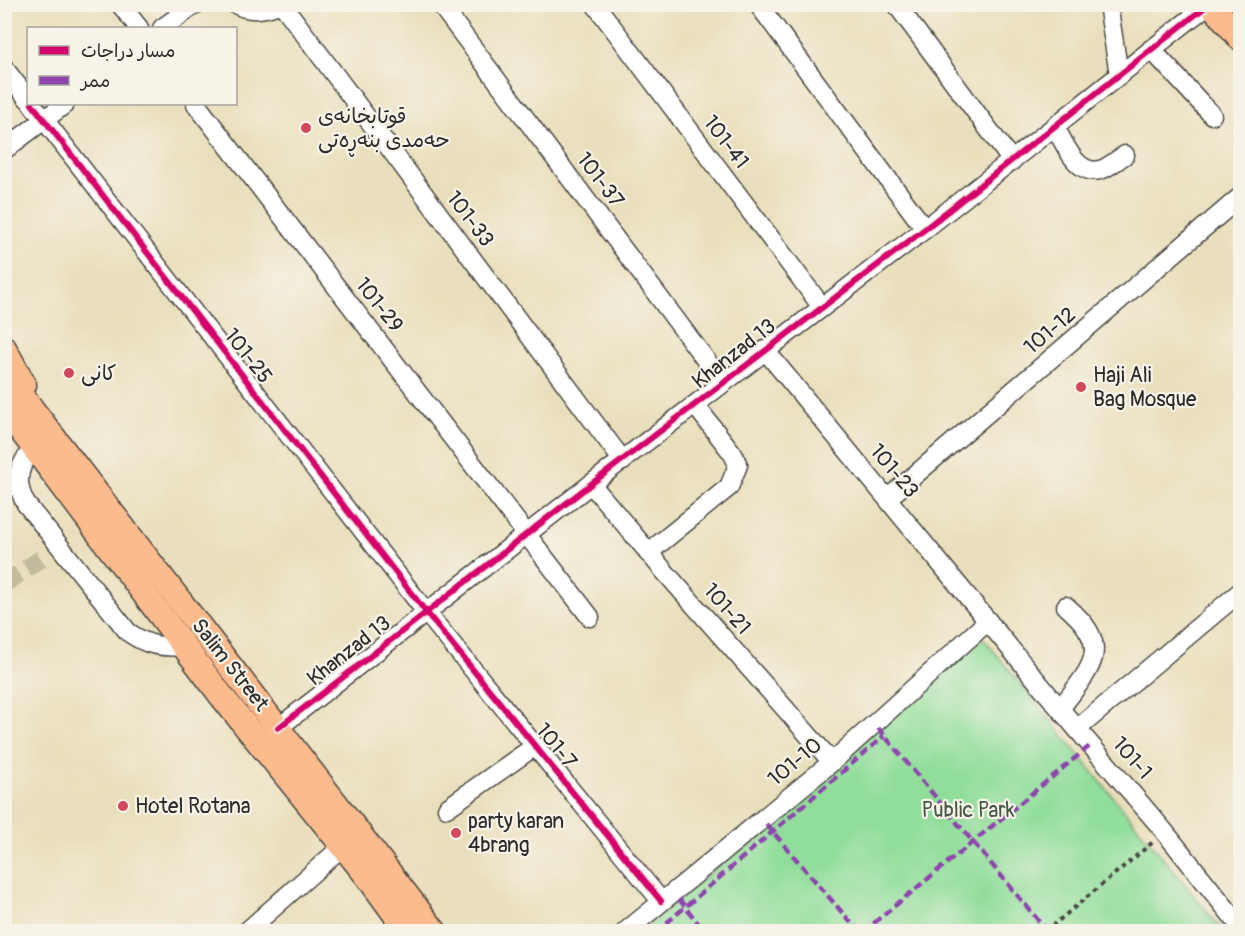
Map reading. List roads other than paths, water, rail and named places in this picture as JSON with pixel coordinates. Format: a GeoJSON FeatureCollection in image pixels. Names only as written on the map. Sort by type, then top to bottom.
{"type":"FeatureCollection","features":[{"type":"Feature","properties":{"kind":"main road"},"geometry":{"type":"LineString","coordinates":[[1210,4],[1240,38]]}},
{"type":"Feature","properties":{"kind":"main road","name":"Salim Street"},"geometry":{"type":"LineString","coordinates":[[4,348],[36,438]]}},
{"type":"Feature","properties":{"kind":"main road","name":"Salim Street"},"geometry":{"type":"LineString","coordinates":[[4,374],[36,438],[183,646],[343,846],[408,932]]}},
{"type":"Feature","properties":{"kind":"main road","name":"Salim Street"},"geometry":{"type":"LineString","coordinates":[[4,408],[36,438],[278,728],[435,932]]}},
{"type":"Feature","properties":{"kind":"main road","name":"Salim Street"},"geometry":{"type":"LineString","coordinates":[[4,418],[36,438]]}},
{"type":"Feature","properties":{"kind":"street"},"geometry":{"type":"LineString","coordinates":[[120,4],[138,27]]}},
{"type":"Feature","properties":{"kind":"street"},"geometry":{"type":"LineString","coordinates":[[163,27],[196,4]]}},
{"type":"Feature","properties":{"kind":"street"},"geometry":{"type":"LineString","coordinates":[[235,4],[254,10],[268,9],[280,4]]}},
{"type":"Feature","properties":{"kind":"street","name":"101-33"},"geometry":{"type":"LineString","coordinates":[[280,4],[623,461]]}},
{"type":"Feature","properties":{"kind":"street","name":"101-37"},"geometry":{"type":"LineString","coordinates":[[440,4],[723,383]]}},
{"type":"Feature","properties":{"kind":"street","name":"101-41"},"geometry":{"type":"LineString","coordinates":[[595,4],[822,307]]}},
{"type":"Feature","properties":{"kind":"street"},"geometry":{"type":"LineString","coordinates":[[758,4],[924,229]]}},
{"type":"Feature","properties":{"kind":"street"},"geometry":{"type":"LineString","coordinates":[[896,4],[1012,161]]}},
{"type":"Feature","properties":{"kind":"street"},"geometry":{"type":"LineString","coordinates":[[1108,4],[1119,75]]}},
{"type":"Feature","properties":{"kind":"street","name":"Khanzad 13"},"geometry":{"type":"LineString","coordinates":[[278,728],[1012,161],[1210,4]]}},
{"type":"Feature","properties":{"kind":"street"},"geometry":{"type":"LineString","coordinates":[[1151,49],[1212,115]]}},
{"type":"Feature","properties":{"kind":"street"},"geometry":{"type":"LineString","coordinates":[[4,68],[27,98]]}},
{"type":"Feature","properties":{"kind":"street","name":"101-25"},"geometry":{"type":"LineString","coordinates":[[33,105],[426,612]]}},
{"type":"Feature","properties":{"kind":"street"},"geometry":{"type":"LineString","coordinates":[[4,150],[64,105]]}},
{"type":"Feature","properties":{"kind":"street","name":"101-29"},"geometry":{"type":"LineString","coordinates":[[197,105],[590,617]]}},
{"type":"Feature","properties":{"kind":"street"},"geometry":{"type":"LineString","coordinates":[[1055,127],[1076,162],[1088,170],[1101,170],[1125,155]]}},
{"type":"Feature","properties":{"kind":"street","name":"101-12"},"geometry":{"type":"LineString","coordinates":[[888,498],[1240,197]]}},
{"type":"Feature","properties":{"kind":"street","name":"101-23"},"geometry":{"type":"LineString","coordinates":[[765,351],[988,621]]}},
{"type":"Feature","properties":{"kind":"street"},"geometry":{"type":"LineString","coordinates":[[648,553],[729,487],[738,465],[733,454],[695,405]]}},
{"type":"Feature","properties":{"kind":"street"},"geometry":{"type":"LineString","coordinates":[[36,438],[28,454],[12,471],[26,504],[128,632],[154,646],[183,646]]}},
{"type":"Feature","properties":{"kind":"street","name":"101-21"},"geometry":{"type":"LineString","coordinates":[[591,484],[648,553],[832,762]]}},
{"type":"Feature","properties":{"kind":"street"},"geometry":{"type":"LineString","coordinates":[[1077,729],[1240,592]]}},
{"type":"Feature","properties":{"kind":"street"},"geometry":{"type":"LineString","coordinates":[[1060,709],[1090,669],[1094,650],[1094,637],[1082,620],[1066,606]]}},
{"type":"Feature","properties":{"kind":"street","name":"101-7"},"geometry":{"type":"LineString","coordinates":[[426,612],[661,901]]}},
{"type":"Feature","properties":{"kind":"street","name":"101-1"},"geometry":{"type":"LineString","coordinates":[[988,621],[1164,831],[1240,926]]}},
{"type":"Feature","properties":{"kind":"street","name":"101-10"},"geometry":{"type":"LineString","coordinates":[[625,932],[832,762],[988,621]]}},
{"type":"Feature","properties":{"kind":"street"},"geometry":{"type":"LineString","coordinates":[[447,808],[535,746]]}},
{"type":"Feature","properties":{"kind":"street"},"geometry":{"type":"LineString","coordinates":[[246,932],[343,846]]}},
{"type":"Feature","properties":{"kind":"tunnel"},"geometry":{"type":"LineString","coordinates":[[4,584],[48,554]]}},
{"type":"Feature","properties":{"kind":"place","name":"قوتابخانەی حەمدی بنەڕەتی"},"geometry":{"type":"Point","coordinates":[306,128]}},
{"type":"Feature","properties":{"kind":"place","name":"کانی"},"geometry":{"type":"Point","coordinates":[69,373]}},
{"type":"Feature","properties":{"kind":"place","name":"Haji Ali Bag Mosque"},"geometry":{"type":"Point","coordinates":[1081,387]}},
{"type":"Feature","properties":{"kind":"place","name":"Hotel Rotana"},"geometry":{"type":"Point","coordinates":[123,806]}},
{"type":"Feature","properties":{"kind":"place","name":"party karan 4brang"},"geometry":{"type":"Point","coordinates":[456,833]}},
{"type":"Feature","properties":{"kind":"park label","name":"Public Park"},"geometry":{"type":"Point","coordinates":[968,810]}}]}
